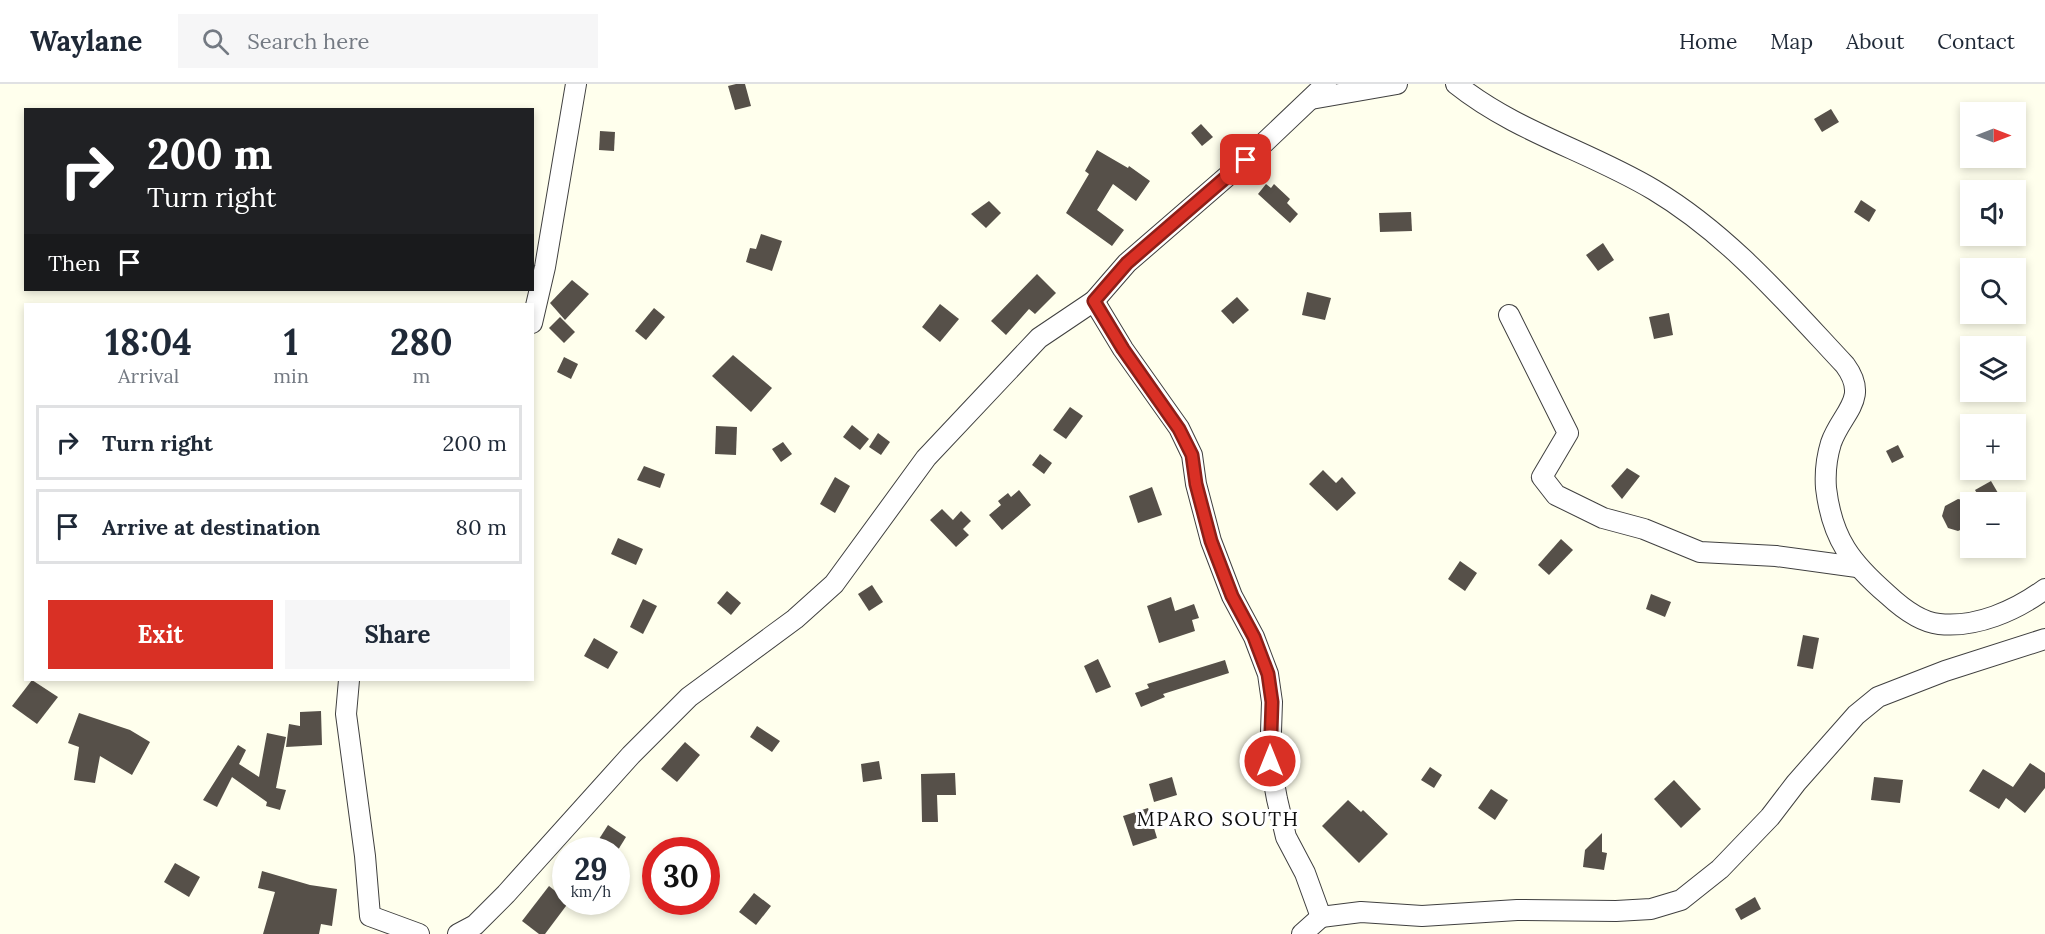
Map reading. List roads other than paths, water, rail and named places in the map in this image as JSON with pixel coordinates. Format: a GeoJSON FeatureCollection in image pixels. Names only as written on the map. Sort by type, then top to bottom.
{"type":"FeatureCollection","features":[{"type":"Feature","properties":{"kind":"street"},"geometry":{"type":"LineString","coordinates":[[534,314],[545,267],[576,84]]}},
{"type":"Feature","properties":{"kind":"street"},"geometry":{"type":"LineString","coordinates":[[458,934],[475,925],[506,894],[631,755],[689,698],[795,618],[834,584],[926,458],[1039,338],[1094,301],[1127,263],[1246,160],[1326,84]]}},
{"type":"Feature","properties":{"kind":"street"},"geometry":{"type":"LineString","coordinates":[[1310,99],[1397,84]]}},
{"type":"Feature","properties":{"kind":"street"},"geometry":{"type":"LineString","coordinates":[[1456,84],[1478,101],[1528,130],[1610,166],[1654,190],[1738,251],[1845,365],[1853,376],[1855,398],[1831,443],[1825,480],[1829,511],[1840,540],[1857,567],[1896,602],[1916,616],[1936,624],[1963,625],[2008,612],[2045,589]]}},
{"type":"Feature","properties":{"kind":"street"},"geometry":{"type":"LineString","coordinates":[[1094,301],[1123,349],[1179,429],[1192,455],[1196,484],[1211,541],[1232,596],[1254,637],[1268,674],[1272,702],[1270,761],[1277,799],[1286,837],[1305,873],[1322,917]]}},
{"type":"Feature","properties":{"kind":"street"},"geometry":{"type":"LineString","coordinates":[[1509,315],[1568,433],[1542,477],[1556,495],[1603,518],[1644,529],[1700,552],[1776,556],[1857,567]]}},
{"type":"Feature","properties":{"kind":"street"},"geometry":{"type":"LineString","coordinates":[[1302,934],[1322,917],[1361,912],[1422,916],[1517,910],[1616,911],[1651,909],[1680,900],[1720,869],[1770,817],[1796,783],[1856,715],[1878,698],[1945,671],[2045,639]]}},
{"type":"Feature","properties":{"kind":"street"},"geometry":{"type":"LineString","coordinates":[[349,681],[346,714],[372,925],[419,934]]}},
{"type":"Feature","properties":{"kind":"district","name":"MPARO SOUTH"},"geometry":{"type":"Point","coordinates":[1218,819]}}]}
